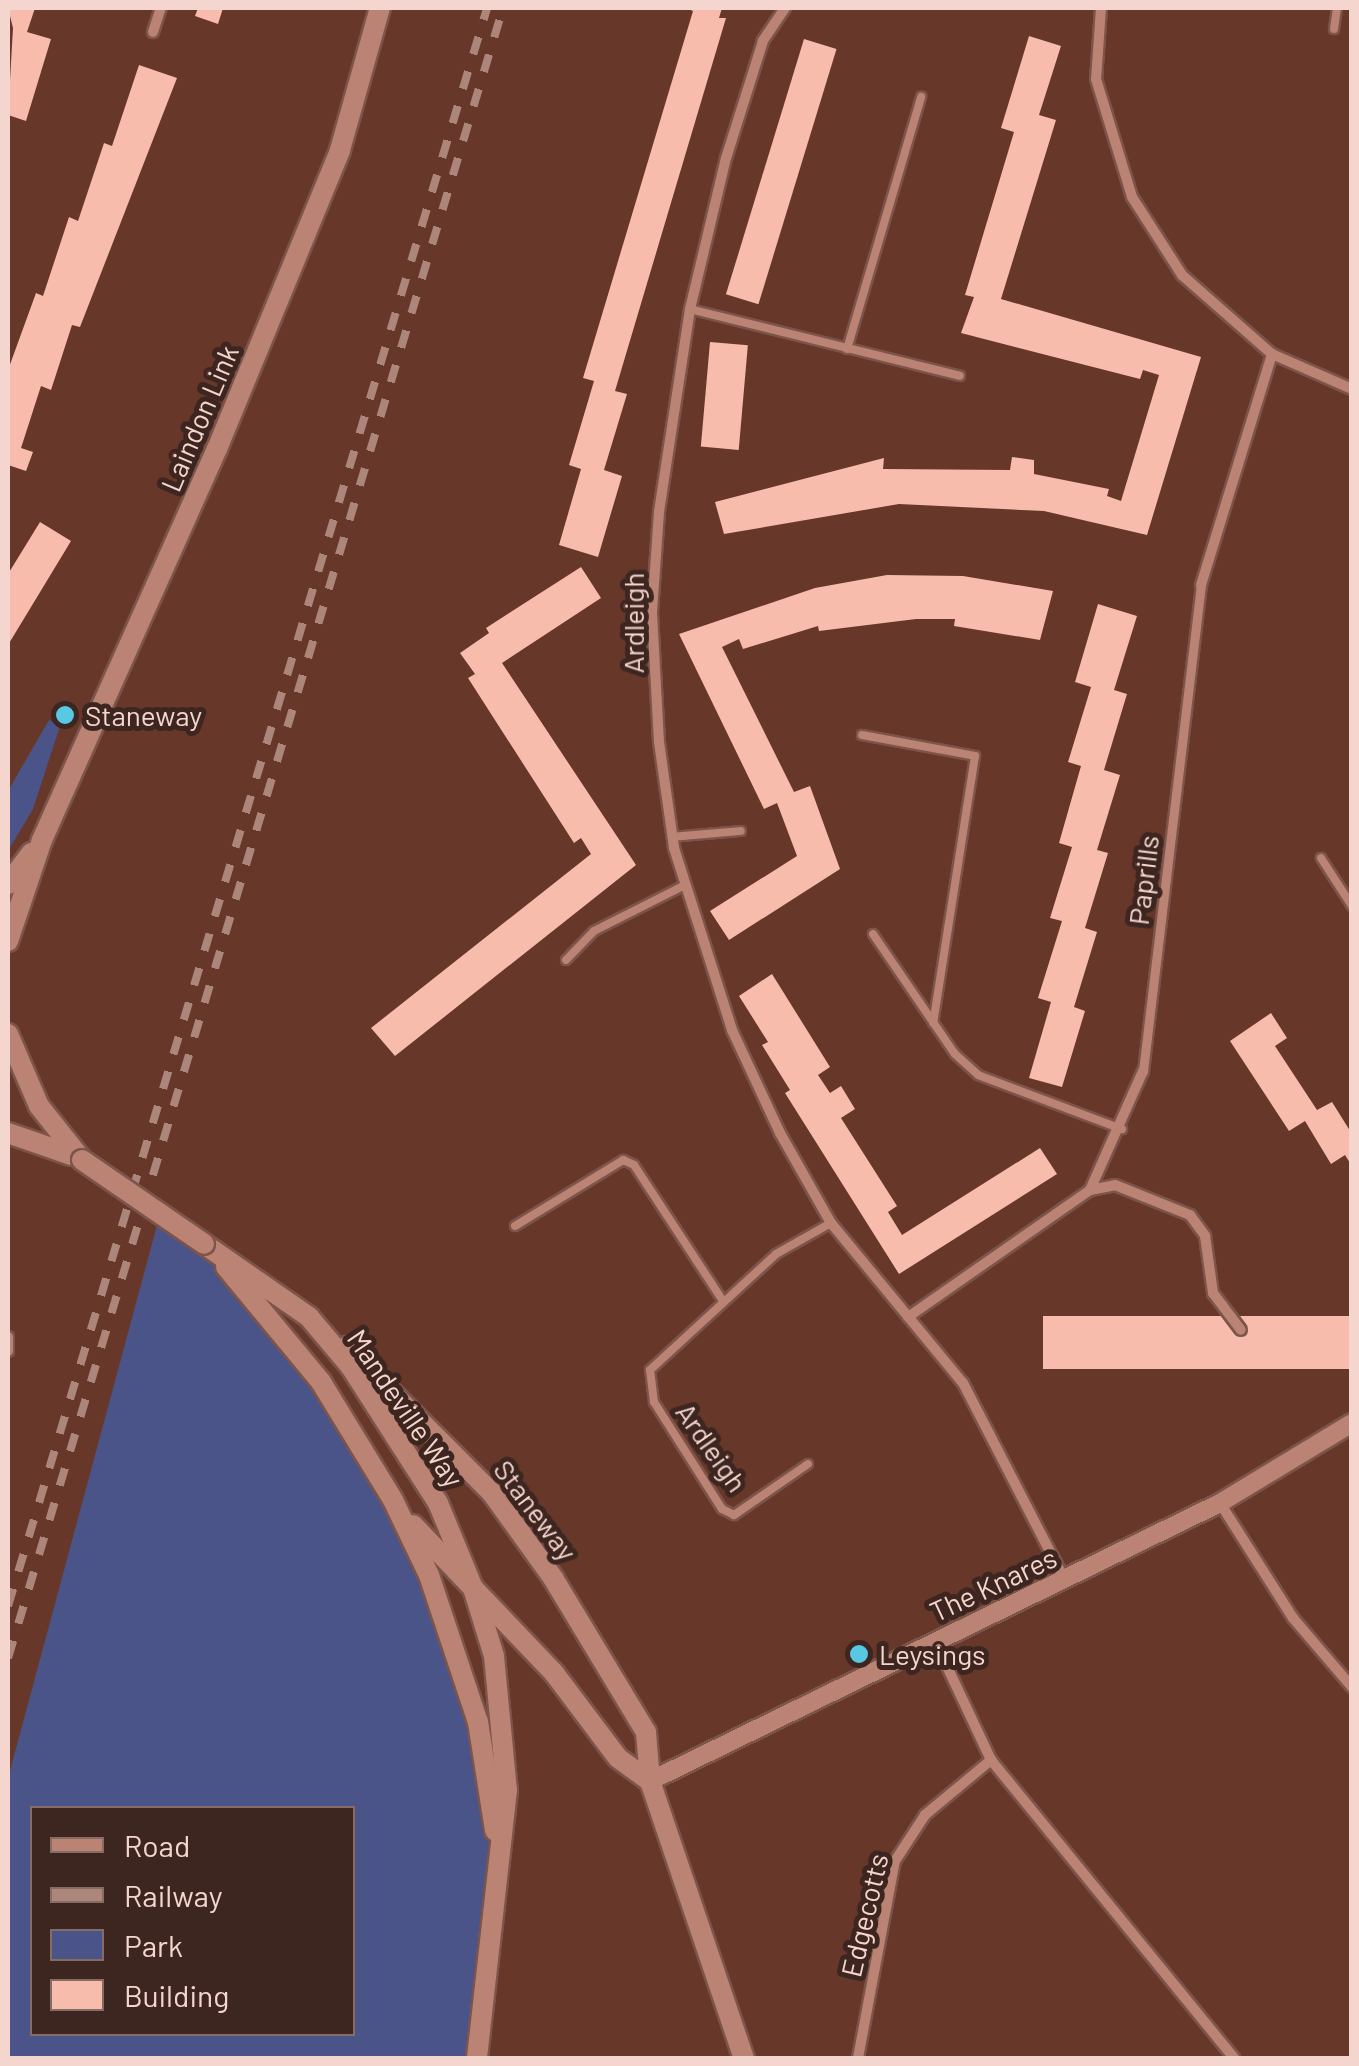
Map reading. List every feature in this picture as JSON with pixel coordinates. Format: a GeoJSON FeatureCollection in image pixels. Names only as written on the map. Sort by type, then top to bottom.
{"type":"FeatureCollection","features":[{"type":"Feature","properties":{"kind":"main road","name":"Laindon Link"},"geometry":{"type":"LineString","coordinates":[[8,941],[42,840],[217,448],[340,150],[380,8]]}},
{"type":"Feature","properties":{"kind":"main road","name":"Laindon Link"},"geometry":{"type":"LineString","coordinates":[[8,884],[42,840]]}},
{"type":"Feature","properties":{"kind":"main road"},"geometry":{"type":"LineString","coordinates":[[8,1037],[8,1082]]}},
{"type":"Feature","properties":{"kind":"main road","name":"Mandeville Way"},"geometry":{"type":"LineString","coordinates":[[8,1037],[39,1106],[82,1160]]}},
{"type":"Feature","properties":{"kind":"main road","name":"Mandeville Way"},"geometry":{"type":"LineString","coordinates":[[8,1133],[82,1160],[310,1317],[412,1456],[473,1588],[494,1656],[506,1747],[498,1893],[477,2058]]}},
{"type":"Feature","properties":{"kind":"main road","name":"Mandeville Way"},"geometry":{"type":"LineString","coordinates":[[204,1244],[270,1312],[321,1382],[394,1500],[435,1590],[471,1693],[491,1791],[498,1893]]}},
{"type":"Feature","properties":{"kind":"main road","name":"Staneway"},"geometry":{"type":"LineString","coordinates":[[310,1317],[408,1404],[492,1493],[552,1578],[646,1732],[650,1781],[744,2058]]}},
{"type":"Feature","properties":{"kind":"main road"},"geometry":{"type":"LineString","coordinates":[[394,1500],[554,1672],[618,1758],[650,1781]]}},
{"type":"Feature","properties":{"kind":"street"},"geometry":{"type":"LineString","coordinates":[[153,32],[161,8]]}},
{"type":"Feature","properties":{"kind":"street","name":"Ardleigh"},"geometry":{"type":"LineString","coordinates":[[786,8],[762,41],[690,309],[658,512],[652,613],[672,837],[732,1030],[832,1223],[992,1430],[1066,1582]]}},
{"type":"Feature","properties":{"kind":"street"},"geometry":{"type":"LineString","coordinates":[[1101,8],[1096,79],[1132,197],[1182,275],[1272,354],[1352,389]]}},
{"type":"Feature","properties":{"kind":"street","name":"Paprills"},"geometry":{"type":"LineString","coordinates":[[908,1317],[1090,1190],[1122,1129],[1143,1071],[1201,584],[1272,354]]}},
{"type":"Feature","properties":{"kind":"street"},"geometry":{"type":"LineString","coordinates":[[1090,1190],[1115,1185],[1190,1215],[1205,1236],[1213,1293],[1240,1330]]}},
{"type":"Feature","properties":{"kind":"street"},"geometry":{"type":"LineString","coordinates":[[8,1337],[8,1351]]}},
{"type":"Feature","properties":{"kind":"street","name":"The Knares"},"geometry":{"type":"LineString","coordinates":[[650,1781],[935,1641],[1066,1582],[1220,1503],[1352,1423]]}},
{"type":"Feature","properties":{"kind":"street"},"geometry":{"type":"LineString","coordinates":[[1220,1503],[1293,1618],[1352,1687]]}},
{"type":"Feature","properties":{"kind":"street"},"geometry":{"type":"LineString","coordinates":[[935,1641],[991,1760],[1234,2058]]}},
{"type":"Feature","properties":{"kind":"street","name":"Edgecotts"},"geometry":{"type":"LineString","coordinates":[[858,2058],[895,1860],[925,1814],[991,1760]]}},
{"type":"Feature","properties":{"kind":"lane"},"geometry":{"type":"LineString","coordinates":[[1334,29],[1337,8]]}},
{"type":"Feature","properties":{"kind":"lane"},"geometry":{"type":"LineString","coordinates":[[847,349],[921,97]]}},
{"type":"Feature","properties":{"kind":"lane"},"geometry":{"type":"LineString","coordinates":[[690,309],[960,376]]}},
{"type":"Feature","properties":{"kind":"lane"},"geometry":{"type":"LineString","coordinates":[[862,735],[975,756],[933,1023]]}},
{"type":"Feature","properties":{"kind":"lane"},"geometry":{"type":"LineString","coordinates":[[672,837],[741,830]]}},
{"type":"Feature","properties":{"kind":"lane"},"geometry":{"type":"LineString","coordinates":[[1320,858],[1352,906]]}},
{"type":"Feature","properties":{"kind":"lane"},"geometry":{"type":"LineString","coordinates":[[566,960],[594,931],[686,885]]}},
{"type":"Feature","properties":{"kind":"lane"},"geometry":{"type":"LineString","coordinates":[[873,934],[933,1023],[978,1075],[1122,1129]]}},
{"type":"Feature","properties":{"kind":"lane"},"geometry":{"type":"LineString","coordinates":[[515,1226],[623,1160],[634,1165],[724,1301]]}},
{"type":"Feature","properties":{"kind":"lane","name":"Ardleigh"},"geometry":{"type":"LineString","coordinates":[[808,1464],[734,1515],[722,1508],[654,1402],[650,1370],[776,1254],[832,1223]]}},
{"type":"Feature","properties":{"kind":"green space"},"geometry":{"type":"Polygon","coordinates":[[[49,720],[60,726],[33,809],[8,851],[8,791],[49,720]]]}},
{"type":"Feature","properties":{"kind":"green space"},"geometry":{"type":"Polygon","coordinates":[[[160,1214],[204,1244],[269,1312],[393,1500],[463,1664],[498,1893],[477,2058],[8,2058],[8,1778],[160,1214]]]}},
{"type":"Feature","properties":{"kind":"building"},"geometry":{"type":"Polygon","coordinates":[[[8,8],[35,8],[27,32],[51,39],[26,121],[8,115],[13,28],[8,8]]]}},
{"type":"Feature","properties":{"kind":"building"},"geometry":{"type":"Polygon","coordinates":[[[198,8],[223,8],[218,24],[195,16],[198,8]]]}},
{"type":"Feature","properties":{"kind":"building"},"geometry":{"type":"Polygon","coordinates":[[[686,8],[722,8],[719,18],[726,18],[615,391],[627,394],[604,470],[622,476],[598,557],[559,545],[581,469],[569,465],[594,381],[583,378],[693,11],[686,8]]]}},
{"type":"Feature","properties":{"kind":"building"},"geometry":{"type":"Polygon","coordinates":[[[1029,36],[1061,46],[1039,115],[1056,120],[1001,299],[1201,357],[1147,535],[1044,511],[899,504],[724,534],[715,502],[884,458],[883,469],[1010,470],[1012,457],[1034,460],[1034,474],[1109,489],[1107,496],[1121,501],[1159,375],[1143,370],[1140,379],[961,333],[974,297],[965,295],[1014,132],[1001,128],[1029,36]]]}},
{"type":"Feature","properties":{"kind":"building"},"geometry":{"type":"Polygon","coordinates":[[[804,39],[837,49],[758,304],[726,294],[804,39]]]}},
{"type":"Feature","properties":{"kind":"building"},"geometry":{"type":"Polygon","coordinates":[[[139,65],[177,78],[80,327],[72,325],[51,390],[41,386],[21,448],[33,452],[26,471],[8,465],[8,370],[36,293],[43,296],[69,217],[78,221],[104,143],[112,146],[139,65]]]}},
{"type":"Feature","properties":{"kind":"building"},"geometry":{"type":"Polygon","coordinates":[[[710,342],[748,345],[739,450],[701,447],[710,342]]]}},
{"type":"Feature","properties":{"kind":"building"},"geometry":{"type":"Polygon","coordinates":[[[40,522],[71,541],[8,645],[8,574],[40,522]]]}},
{"type":"Feature","properties":{"kind":"building"},"geometry":{"type":"Polygon","coordinates":[[[581,567],[601,598],[502,663],[636,865],[395,1056],[371,1028],[591,854],[581,838],[574,843],[468,678],[475,674],[460,653],[489,633],[486,628],[581,567]]]}},
{"type":"Feature","properties":{"kind":"building"},"geometry":{"type":"Polygon","coordinates":[[[887,575],[963,576],[1053,591],[1040,640],[954,626],[955,619],[916,619],[819,631],[818,626],[743,649],[739,639],[722,647],[794,792],[810,786],[840,869],[729,940],[710,911],[797,856],[777,803],[764,809],[679,634],[815,588],[887,575]]]}},
{"type":"Feature","properties":{"kind":"building"},"geometry":{"type":"Polygon","coordinates":[[[1098,604],[1137,616],[1114,690],[1127,694],[1104,770],[1120,775],[1097,850],[1108,853],[1085,928],[1097,932],[1074,1007],[1085,1011],[1062,1087],[1029,1078],[1051,1002],[1038,998],[1062,921],[1050,918],[1072,847],[1059,843],[1081,766],[1068,762],[1091,687],[1075,682],[1098,604]]]}},
{"type":"Feature","properties":{"kind":"building"},"geometry":{"type":"Polygon","coordinates":[[[772,974],[830,1067],[818,1075],[830,1093],[841,1086],[855,1109],[841,1118],[897,1206],[888,1212],[902,1235],[1040,1148],[1057,1174],[899,1274],[785,1093],[790,1090],[762,1045],[768,1042],[739,996],[772,974]]]}},
{"type":"Feature","properties":{"kind":"building"},"geometry":{"type":"Polygon","coordinates":[[[1271,1013],[1287,1038],[1275,1046],[1317,1110],[1332,1102],[1352,1134],[1352,1166],[1345,1155],[1331,1164],[1305,1121],[1289,1131],[1230,1041],[1271,1013]]]}},
{"type":"Feature","properties":{"kind":"building"},"geometry":{"type":"Polygon","coordinates":[[[1043,1316],[1352,1316],[1352,1369],[1043,1369],[1043,1316]]]}},
{"type":"Feature","properties":{"kind":"railway"},"geometry":{"type":"LineString","coordinates":[[8,1606],[487,8]]}},
{"type":"Feature","properties":{"kind":"railway"},"geometry":{"type":"LineString","coordinates":[[8,1658],[503,8]]}},
{"type":"Feature","properties":{"kind":"place","name":"Staneway"},"geometry":{"type":"Point","coordinates":[65,715]}},
{"type":"Feature","properties":{"kind":"place","name":"Leysings"},"geometry":{"type":"Point","coordinates":[859,1654]}}]}
